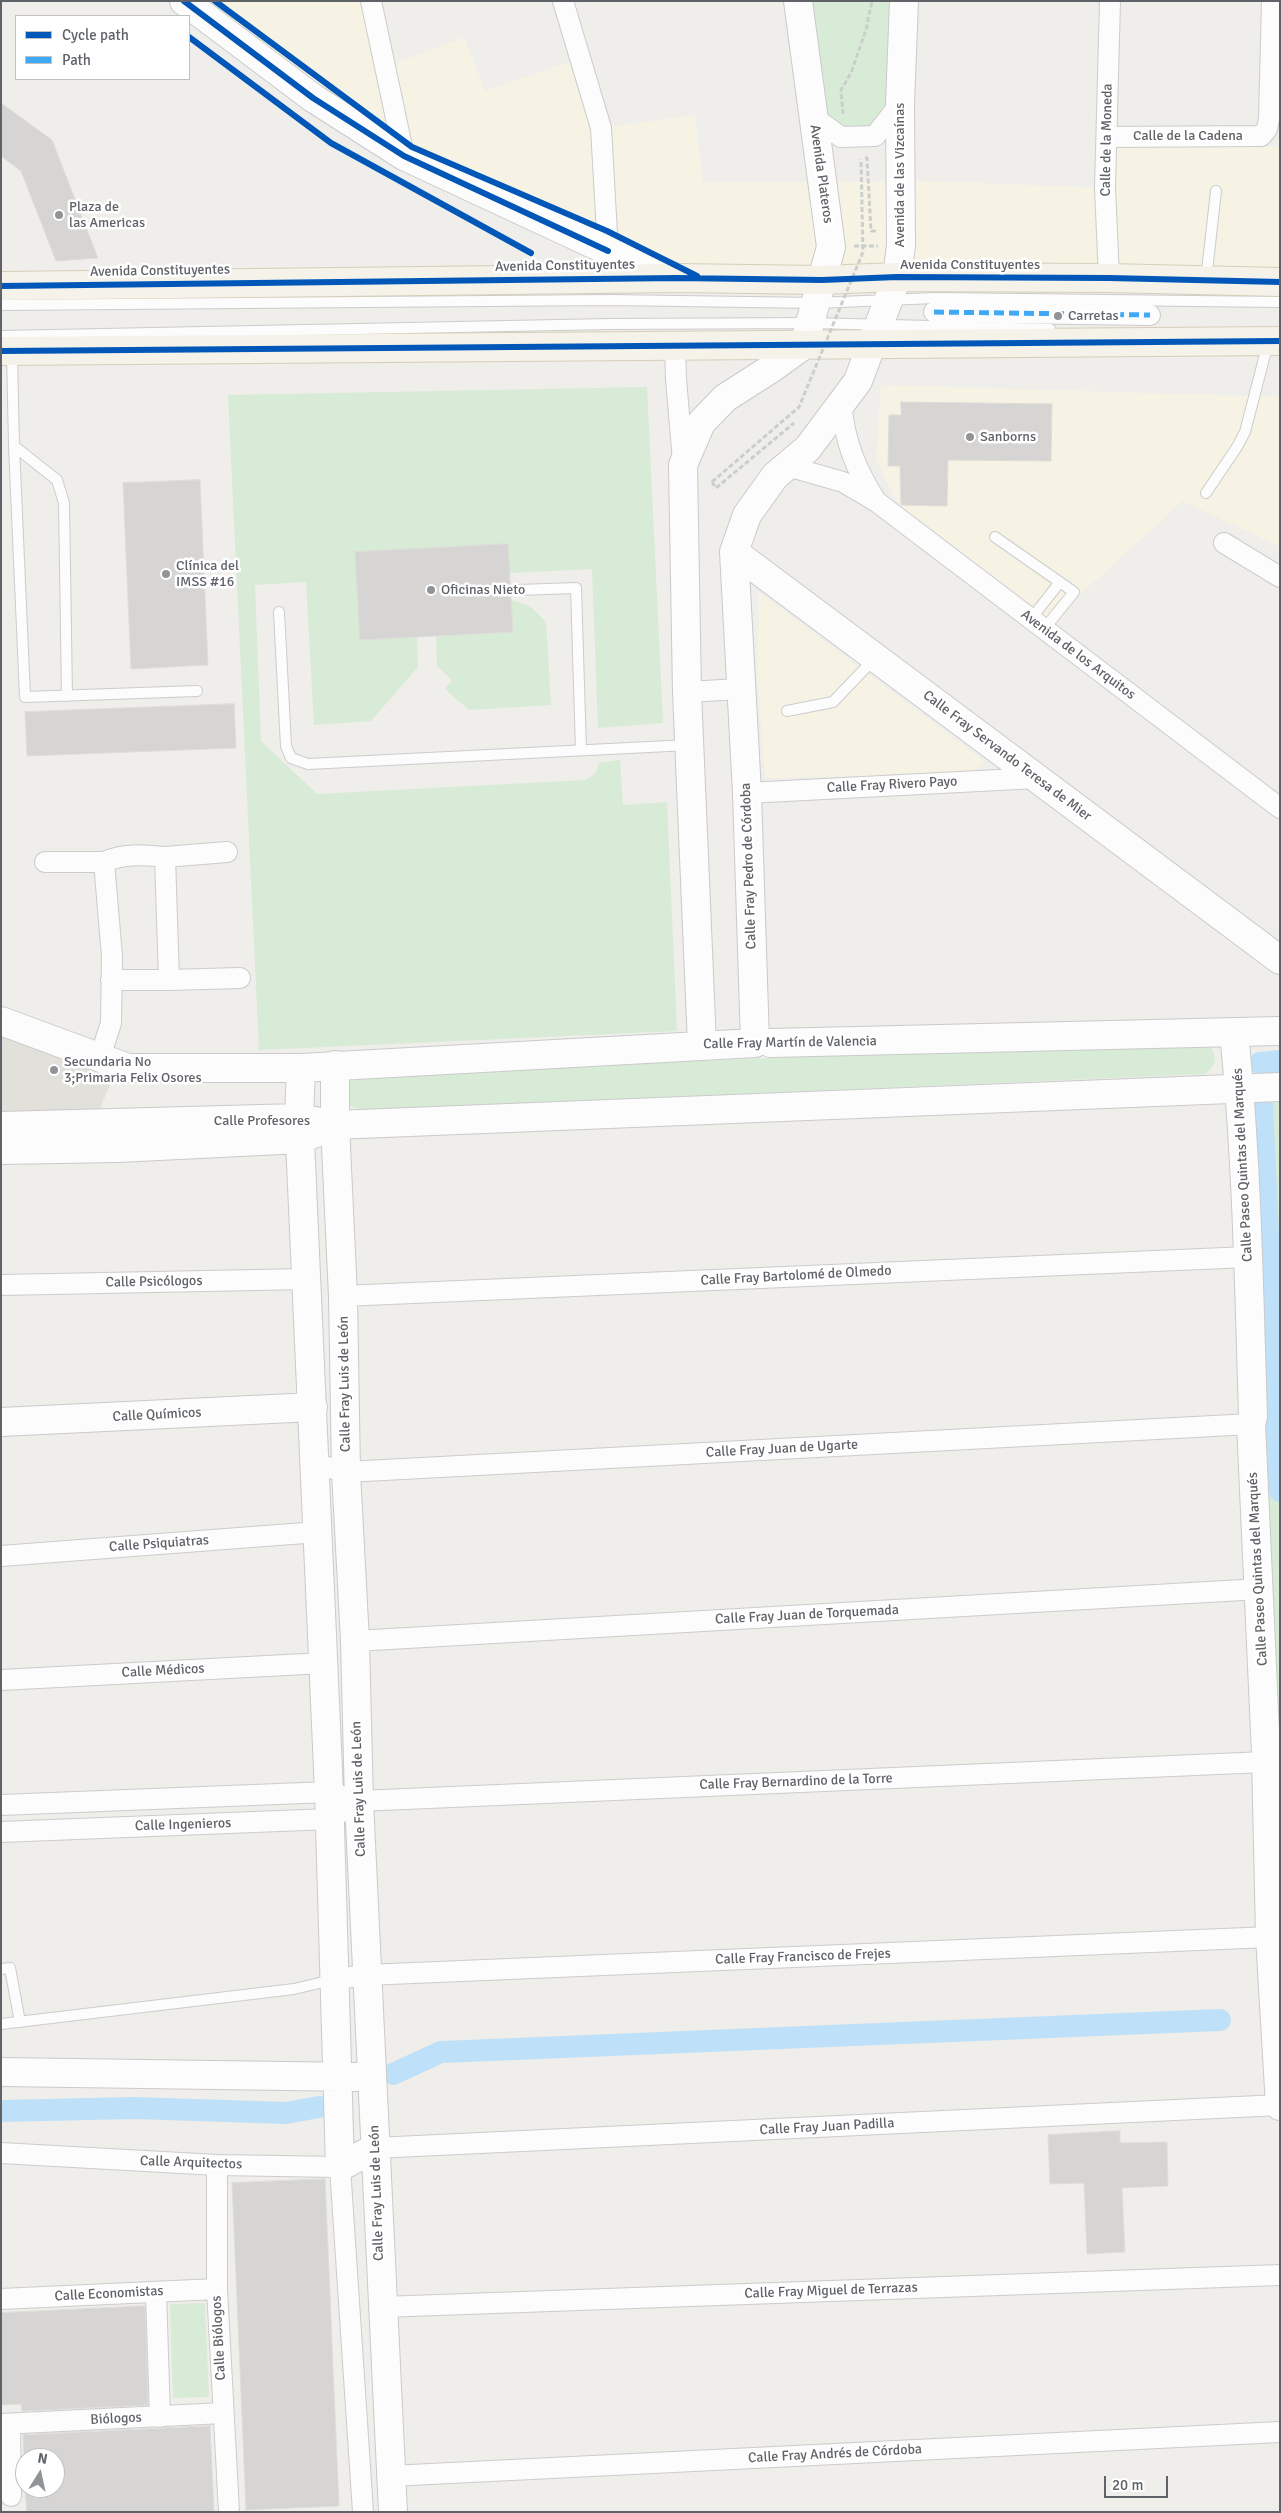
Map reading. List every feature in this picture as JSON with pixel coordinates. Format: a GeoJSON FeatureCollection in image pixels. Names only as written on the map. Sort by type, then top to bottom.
{"type":"FeatureCollection","features":[{"type":"Feature","properties":{"kind":"main road","name":"Avenida Constituyentes"},"geometry":{"type":"LineString","coordinates":[[1,286],[677,278],[813,313],[876,335],[1274,341]]}},
{"type":"Feature","properties":{"kind":"main road","name":"Avenida Constituyentes"},"geometry":{"type":"LineString","coordinates":[[5,346],[675,346],[813,313],[893,288],[1109,278],[1280,282]]}},
{"type":"Feature","properties":{"kind":"street"},"geometry":{"type":"LineString","coordinates":[[184,1],[313,98],[404,156],[608,251],[677,278]]}},
{"type":"Feature","properties":{"kind":"street"},"geometry":{"type":"LineString","coordinates":[[563,1],[601,128],[608,251]]}},
{"type":"Feature","properties":{"kind":"street","name":"Avenida Plateros"},"geometry":{"type":"LineString","coordinates":[[798,1],[812,117],[831,247],[813,313]]}},
{"type":"Feature","properties":{"kind":"street","name":"Avenida de las Vizcaínas"},"geometry":{"type":"LineString","coordinates":[[876,335],[893,288],[901,246],[900,104],[904,1]]}},
{"type":"Feature","properties":{"kind":"street","name":"Calle de la Moneda"},"geometry":{"type":"LineString","coordinates":[[1109,278],[1105,188],[1110,1]]}},
{"type":"Feature","properties":{"kind":"street"},"geometry":{"type":"LineString","coordinates":[[1272,1],[1275,90]]}},
{"type":"Feature","properties":{"kind":"street"},"geometry":{"type":"LineString","coordinates":[[372,3],[404,156]]}},
{"type":"Feature","properties":{"kind":"street","name":"Calle de la Cadena"},"geometry":{"type":"LineString","coordinates":[[1107,137],[1261,136],[1267,129],[1275,90]]}},
{"type":"Feature","properties":{"kind":"street"},"geometry":{"type":"LineString","coordinates":[[812,117],[841,137],[875,136],[900,104]]}},
{"type":"Feature","properties":{"kind":"street"},"geometry":{"type":"LineString","coordinates":[[934,312],[1150,315]]}},
{"type":"Feature","properties":{"kind":"street"},"geometry":{"type":"LineString","coordinates":[[684,465],[701,423],[725,398],[772,368],[813,313]]}},
{"type":"Feature","properties":{"kind":"street","name":"Calle Fray Pedro de Córdoba"},"geometry":{"type":"LineString","coordinates":[[763,1043],[740,689],[734,552],[747,515],[775,476],[808,448],[858,381],[876,335]]}},
{"type":"Feature","properties":{"kind":"street"},"geometry":{"type":"LineString","coordinates":[[675,346],[684,465],[687,692],[702,1045]]}},
{"type":"Feature","properties":{"kind":"street","name":"Avenida de los Arquitos"},"geometry":{"type":"LineString","coordinates":[[841,403],[844,433],[852,455],[877,502]]}},
{"type":"Feature","properties":{"kind":"street","name":"Avenida de los Arquitos"},"geometry":{"type":"LineString","coordinates":[[787,466],[843,482],[877,502],[1280,808]]}},
{"type":"Feature","properties":{"kind":"street"},"geometry":{"type":"LineString","coordinates":[[1224,543],[1280,577]]}},
{"type":"Feature","properties":{"kind":"street","name":"Calle Fray Servando Teresa de Mier"},"geometry":{"type":"LineString","coordinates":[[734,552],[1280,960]]}},
{"type":"Feature","properties":{"kind":"street"},"geometry":{"type":"LineString","coordinates":[[687,692],[740,689]]}},
{"type":"Feature","properties":{"kind":"street","name":"Calle Fray Rivero Payo"},"geometry":{"type":"LineString","coordinates":[[747,793],[1037,778]]}},
{"type":"Feature","properties":{"kind":"street"},"geometry":{"type":"LineString","coordinates":[[45,862],[104,862],[124,856],[165,857],[227,852]]}},
{"type":"Feature","properties":{"kind":"street"},"geometry":{"type":"LineString","coordinates":[[165,857],[169,980]]}},
{"type":"Feature","properties":{"kind":"street"},"geometry":{"type":"LineString","coordinates":[[100,1057],[111,1023],[112,956],[104,862]]}},
{"type":"Feature","properties":{"kind":"street"},"geometry":{"type":"LineString","coordinates":[[111,980],[240,978]]}},
{"type":"Feature","properties":{"kind":"street","name":"Calle Fray Martín de Valencia"},"geometry":{"type":"LineString","coordinates":[[1,1021],[128,1068],[301,1068],[702,1045],[1234,1033],[1275,1025]]}},
{"type":"Feature","properties":{"kind":"street","name":"Calle Paseo Quintas del Marqués"},"geometry":{"type":"LineString","coordinates":[[1234,1033],[1240,1088],[1248,1257],[1253,1416],[1251,1424],[1260,1590],[1270,1937],[1278,2037],[1280,2106]]}},
{"type":"Feature","properties":{"kind":"street","name":"Calle Fray Luis de León"},"geometry":{"type":"LineString","coordinates":[[336,1065],[346,1472],[355,1641],[366,1975],[393,2512]]}},
{"type":"Feature","properties":{"kind":"street"},"geometry":{"type":"LineString","coordinates":[[301,1068],[300,1129],[329,1792],[336,1979],[340,2167],[364,2512]]}},
{"type":"Feature","properties":{"kind":"street"},"geometry":{"type":"LineString","coordinates":[[336,1125],[1280,1087]]}},
{"type":"Feature","properties":{"kind":"street","name":"Calle Profesores"},"geometry":{"type":"LineString","coordinates":[[1,1150],[118,1148],[336,1125]]}},
{"type":"Feature","properties":{"kind":"street","name":"Calle Profesores"},"geometry":{"type":"LineString","coordinates":[[1,1126],[300,1129]]}},
{"type":"Feature","properties":{"kind":"street","name":"Calle Fray Bartolomé de Olmedo"},"geometry":{"type":"LineString","coordinates":[[343,1296],[1248,1257]]}},
{"type":"Feature","properties":{"kind":"street","name":"Calle Psicólogos"},"geometry":{"type":"LineString","coordinates":[[1,1285],[308,1279]]}},
{"type":"Feature","properties":{"kind":"street","name":"Calle Químicos"},"geometry":{"type":"LineString","coordinates":[[1,1422],[313,1407]]}},
{"type":"Feature","properties":{"kind":"street","name":"Calle Fray Juan de Ugarte"},"geometry":{"type":"LineString","coordinates":[[315,1464],[346,1472],[1251,1424]]}},
{"type":"Feature","properties":{"kind":"street","name":"Calle Psiquiatras"},"geometry":{"type":"LineString","coordinates":[[1,1556],[318,1532]]}},
{"type":"Feature","properties":{"kind":"street","name":"Calle Fray Juan de Torquemada"},"geometry":{"type":"LineString","coordinates":[[355,1641],[1260,1590]]}},
{"type":"Feature","properties":{"kind":"street","name":"Calle Médicos"},"geometry":{"type":"LineString","coordinates":[[1,1680],[324,1663]]}},
{"type":"Feature","properties":{"kind":"street","name":"Calle Fray Bernardino de la Torre"},"geometry":{"type":"LineString","coordinates":[[329,1792],[359,1801],[1265,1762]]}},
{"type":"Feature","properties":{"kind":"street","name":"Calle Ingenieros"},"geometry":{"type":"LineString","coordinates":[[1,1805],[329,1792]]}},
{"type":"Feature","properties":{"kind":"street"},"geometry":{"type":"LineString","coordinates":[[330,1820],[359,1801]]}},
{"type":"Feature","properties":{"kind":"street","name":"Calle Ingenieros"},"geometry":{"type":"LineString","coordinates":[[1,1832],[330,1820]]}},
{"type":"Feature","properties":{"kind":"street","name":"Calle Fray Francisco de Frejes"},"geometry":{"type":"LineString","coordinates":[[336,1979],[366,1975],[1270,1937]]}},
{"type":"Feature","properties":{"kind":"street"},"geometry":{"type":"LineString","coordinates":[[1,2072],[372,2077]]}},
{"type":"Feature","properties":{"kind":"street","name":"Calle Fray Juan Padilla"},"geometry":{"type":"LineString","coordinates":[[375,2148],[1280,2106]]}},
{"type":"Feature","properties":{"kind":"street","name":"Calle Arquitectos"},"geometry":{"type":"LineString","coordinates":[[1,2153],[217,2165],[340,2167],[375,2148]]}},
{"type":"Feature","properties":{"kind":"street","name":"Calle Biólogos"},"geometry":{"type":"LineString","coordinates":[[217,2165],[217,2289],[229,2512]]}},
{"type":"Feature","properties":{"kind":"street","name":"Calle Fray Miguel de Terrazas"},"geometry":{"type":"LineString","coordinates":[[382,2307],[1280,2275]]}},
{"type":"Feature","properties":{"kind":"street","name":"Calle Economistas"},"geometry":{"type":"LineString","coordinates":[[1,2299],[217,2289]]}},
{"type":"Feature","properties":{"kind":"street"},"geometry":{"type":"LineString","coordinates":[[156,2292],[160,2417]]}},
{"type":"Feature","properties":{"kind":"street","name":"Biólogos"},"geometry":{"type":"LineString","coordinates":[[11,2496],[5,2424],[223,2413]]}},
{"type":"Feature","properties":{"kind":"street","name":"Calle Fray Andrés de Córdoba"},"geometry":{"type":"LineString","coordinates":[[390,2476],[1280,2432]]}},
{"type":"Feature","properties":{"kind":"lane"},"geometry":{"type":"LineString","coordinates":[[1206,280],[1216,191]]}},
{"type":"Feature","properties":{"kind":"lane"},"geometry":{"type":"LineString","coordinates":[[893,288],[1280,302]]}},
{"type":"Feature","properties":{"kind":"lane"},"geometry":{"type":"LineString","coordinates":[[1,305],[610,300],[813,313]]}},
{"type":"Feature","properties":{"kind":"lane"},"geometry":{"type":"LineString","coordinates":[[197,691],[25,697],[14,446],[5,346],[610,324],[813,313]]}},
{"type":"Feature","properties":{"kind":"lane"},"geometry":{"type":"LineString","coordinates":[[876,335],[1064,330]]}},
{"type":"Feature","properties":{"kind":"lane"},"geometry":{"type":"LineString","coordinates":[[1163,331],[1232,330]]}},
{"type":"Feature","properties":{"kind":"lane"},"geometry":{"type":"LineString","coordinates":[[1206,492],[1237,448],[1245,432],[1274,341]]}},
{"type":"Feature","properties":{"kind":"lane"},"geometry":{"type":"LineString","coordinates":[[14,446],[58,480],[64,503],[67,696]]}},
{"type":"Feature","properties":{"kind":"lane"},"geometry":{"type":"LineString","coordinates":[[995,537],[1074,592],[1038,624]]}},
{"type":"Feature","properties":{"kind":"lane"},"geometry":{"type":"LineString","coordinates":[[1038,624],[1060,582]]}},
{"type":"Feature","properties":{"kind":"lane"},"geometry":{"type":"LineString","coordinates":[[518,590],[576,588],[581,750]]}},
{"type":"Feature","properties":{"kind":"lane"},"geometry":{"type":"LineString","coordinates":[[279,612],[286,746],[291,758],[308,764],[689,745]]}},
{"type":"Feature","properties":{"kind":"lane"},"geometry":{"type":"LineString","coordinates":[[787,711],[833,702],[875,657]]}},
{"type":"Feature","properties":{"kind":"lane"},"geometry":{"type":"LineString","coordinates":[[1,1969],[10,1968],[20,2022]]}},
{"type":"Feature","properties":{"kind":"lane"},"geometry":{"type":"LineString","coordinates":[[1,2024],[294,1989],[336,1979]]}},
{"type":"Feature","properties":{"kind":"path"},"geometry":{"type":"LineString","coordinates":[[712,482],[799,407],[863,252],[861,159]]}},
{"type":"Feature","properties":{"kind":"path"},"geometry":{"type":"LineString","coordinates":[[831,247],[901,246]]}},
{"type":"Feature","properties":{"kind":"shaded area"},"geometry":{"type":"Polygon","coordinates":[[[184,1],[366,1],[386,67],[464,37],[485,91],[581,58],[601,128],[695,115],[703,183],[928,181],[1105,188],[1106,147],[1280,147],[1280,282],[677,278],[404,156],[184,1]]]}},
{"type":"Feature","properties":{"kind":"shaded area"},"geometry":{"type":"Polygon","coordinates":[[[881,385],[1280,397],[1280,547],[1183,501],[1051,621],[901,510],[876,459],[881,385]]]}},
{"type":"Feature","properties":{"kind":"shaded area"},"geometry":{"type":"Polygon","coordinates":[[[759,592],[985,762],[969,774],[765,778],[757,673],[759,592]]]}},
{"type":"Feature","properties":{"kind":"shaded area","name":"Secundaria No 3;Primaria Felix Osores"},"geometry":{"type":"Polygon","coordinates":[[[1,1025],[115,1074],[96,1117],[1,1120],[1,1025]]]}},
{"type":"Feature","properties":{"kind":"green space"},"geometry":{"type":"Polygon","coordinates":[[[798,1],[904,1],[900,104],[875,136],[841,137],[813,117],[798,1]]]}},
{"type":"Feature","properties":{"kind":"green space"},"geometry":{"type":"Polygon","coordinates":[[[647,387],[663,723],[598,728],[592,569],[509,573],[360,640],[417,637],[418,667],[371,721],[314,725],[306,582],[255,585],[261,741],[317,794],[585,780],[595,774],[599,763],[620,760],[623,805],[667,802],[677,1031],[259,1050],[228,395],[647,387]]]}},
{"type":"Feature","properties":{"kind":"green space"},"geometry":{"type":"Polygon","coordinates":[[[511,600],[530,606],[546,622],[551,705],[469,710],[445,689],[452,680],[437,666],[436,636],[513,632],[511,600]]]}},
{"type":"Feature","properties":{"kind":"green space"},"geometry":{"type":"Polygon","coordinates":[[[1202,1040],[1211,1048],[1215,1057],[1213,1065],[1205,1074],[364,1110],[350,1106],[343,1090],[350,1080],[361,1075],[1202,1040]]]}},
{"type":"Feature","properties":{"kind":"green space"},"geometry":{"type":"Polygon","coordinates":[[[1250,1093],[1280,1099],[1280,1867],[1250,1093]]]}},
{"type":"Feature","properties":{"kind":"green space"},"geometry":{"type":"Polygon","coordinates":[[[205,2303],[209,2397],[173,2398],[170,2304],[205,2303]]]}},
{"type":"Feature","properties":{"kind":"building","name":"Plaza de las Americas"},"geometry":{"type":"Polygon","coordinates":[[[1,103],[52,140],[98,258],[56,261],[21,171],[1,156],[1,103]]]}},
{"type":"Feature","properties":{"kind":"building","name":"Sanborns"},"geometry":{"type":"Polygon","coordinates":[[[901,402],[1052,404],[1051,461],[948,460],[947,506],[901,505],[900,466],[888,466],[889,415],[901,415],[901,402]]]}},
{"type":"Feature","properties":{"kind":"building","name":"Clínica del IMSS #16"},"geometry":{"type":"Polygon","coordinates":[[[200,480],[208,665],[131,669],[123,483],[200,480]]]}},
{"type":"Feature","properties":{"kind":"building"},"geometry":{"type":"Polygon","coordinates":[[[508,544],[513,632],[360,640],[355,552],[508,544]]]}},
{"type":"Feature","properties":{"kind":"building"},"geometry":{"type":"Polygon","coordinates":[[[234,704],[236,748],[27,756],[25,712],[234,704]]]}},
{"type":"Feature","properties":{"kind":"building"},"geometry":{"type":"Polygon","coordinates":[[[1120,2131],[1120,2143],[1167,2142],[1168,2186],[1122,2188],[1125,2252],[1087,2254],[1084,2183],[1050,2184],[1048,2135],[1120,2131]]]}},
{"type":"Feature","properties":{"kind":"building"},"geometry":{"type":"Polygon","coordinates":[[[325,2179],[339,2506],[246,2510],[232,2183],[325,2179]]]}},
{"type":"Feature","properties":{"kind":"building"},"geometry":{"type":"Polygon","coordinates":[[[145,2306],[148,2405],[22,2411],[21,2404],[1,2405],[1,2313],[145,2306]]]}},
{"type":"Feature","properties":{"kind":"building"},"geometry":{"type":"Polygon","coordinates":[[[210,2426],[214,2512],[27,2512],[26,2498],[65,2498],[65,2448],[24,2448],[23,2435],[210,2426]]]}},
{"type":"Feature","properties":{"kind":"waterway"},"geometry":{"type":"LineString","coordinates":[[1260,1063],[1280,1061]]}},
{"type":"Feature","properties":{"kind":"waterway"},"geometry":{"type":"LineString","coordinates":[[1262,1105],[1280,1491]]}},
{"type":"Feature","properties":{"kind":"waterway"},"geometry":{"type":"LineString","coordinates":[[393,2074],[441,2052],[1220,2020]]}},
{"type":"Feature","properties":{"kind":"waterway"},"geometry":{"type":"LineString","coordinates":[[1,2111],[134,2108],[286,2113],[319,2107]]}},
{"type":"Feature","properties":{"kind":"marked path"},"geometry":{"type":"LineString","coordinates":[[934,312],[1150,315]]}},
{"type":"Feature","properties":{"kind":"cycle path"},"geometry":{"type":"LineString","coordinates":[[184,1],[313,98],[404,156],[608,251]]}},
{"type":"Feature","properties":{"kind":"cycle path"},"geometry":{"type":"LineString","coordinates":[[215,1],[412,147],[607,231],[697,276]]}},
{"type":"Feature","properties":{"kind":"cycle path"},"geometry":{"type":"LineString","coordinates":[[190,38],[331,143],[531,253]]}},
{"type":"Feature","properties":{"kind":"cycle path"},"geometry":{"type":"LineString","coordinates":[[1,286],[677,278],[822,280],[897,277],[1109,278],[1280,282]]}},
{"type":"Feature","properties":{"kind":"cycle path"},"geometry":{"type":"LineString","coordinates":[[1,351],[1280,341]]}},
{"type":"Feature","properties":{"kind":"place","name":"Plaza de las Americas"},"geometry":{"type":"Point","coordinates":[59,215]}},
{"type":"Feature","properties":{"kind":"place","name":"Carretas"},"geometry":{"type":"Point","coordinates":[1058,316]}},
{"type":"Feature","properties":{"kind":"place","name":"Sanborns"},"geometry":{"type":"Point","coordinates":[970,437]}},
{"type":"Feature","properties":{"kind":"place","name":"Clínica del IMSS #16"},"geometry":{"type":"Point","coordinates":[166,574]}},
{"type":"Feature","properties":{"kind":"place","name":"Oficinas Nieto"},"geometry":{"type":"Point","coordinates":[431,590]}},
{"type":"Feature","properties":{"kind":"place","name":"Secundaria No 3;Primaria Felix Osores"},"geometry":{"type":"Point","coordinates":[54,1070]}}]}
